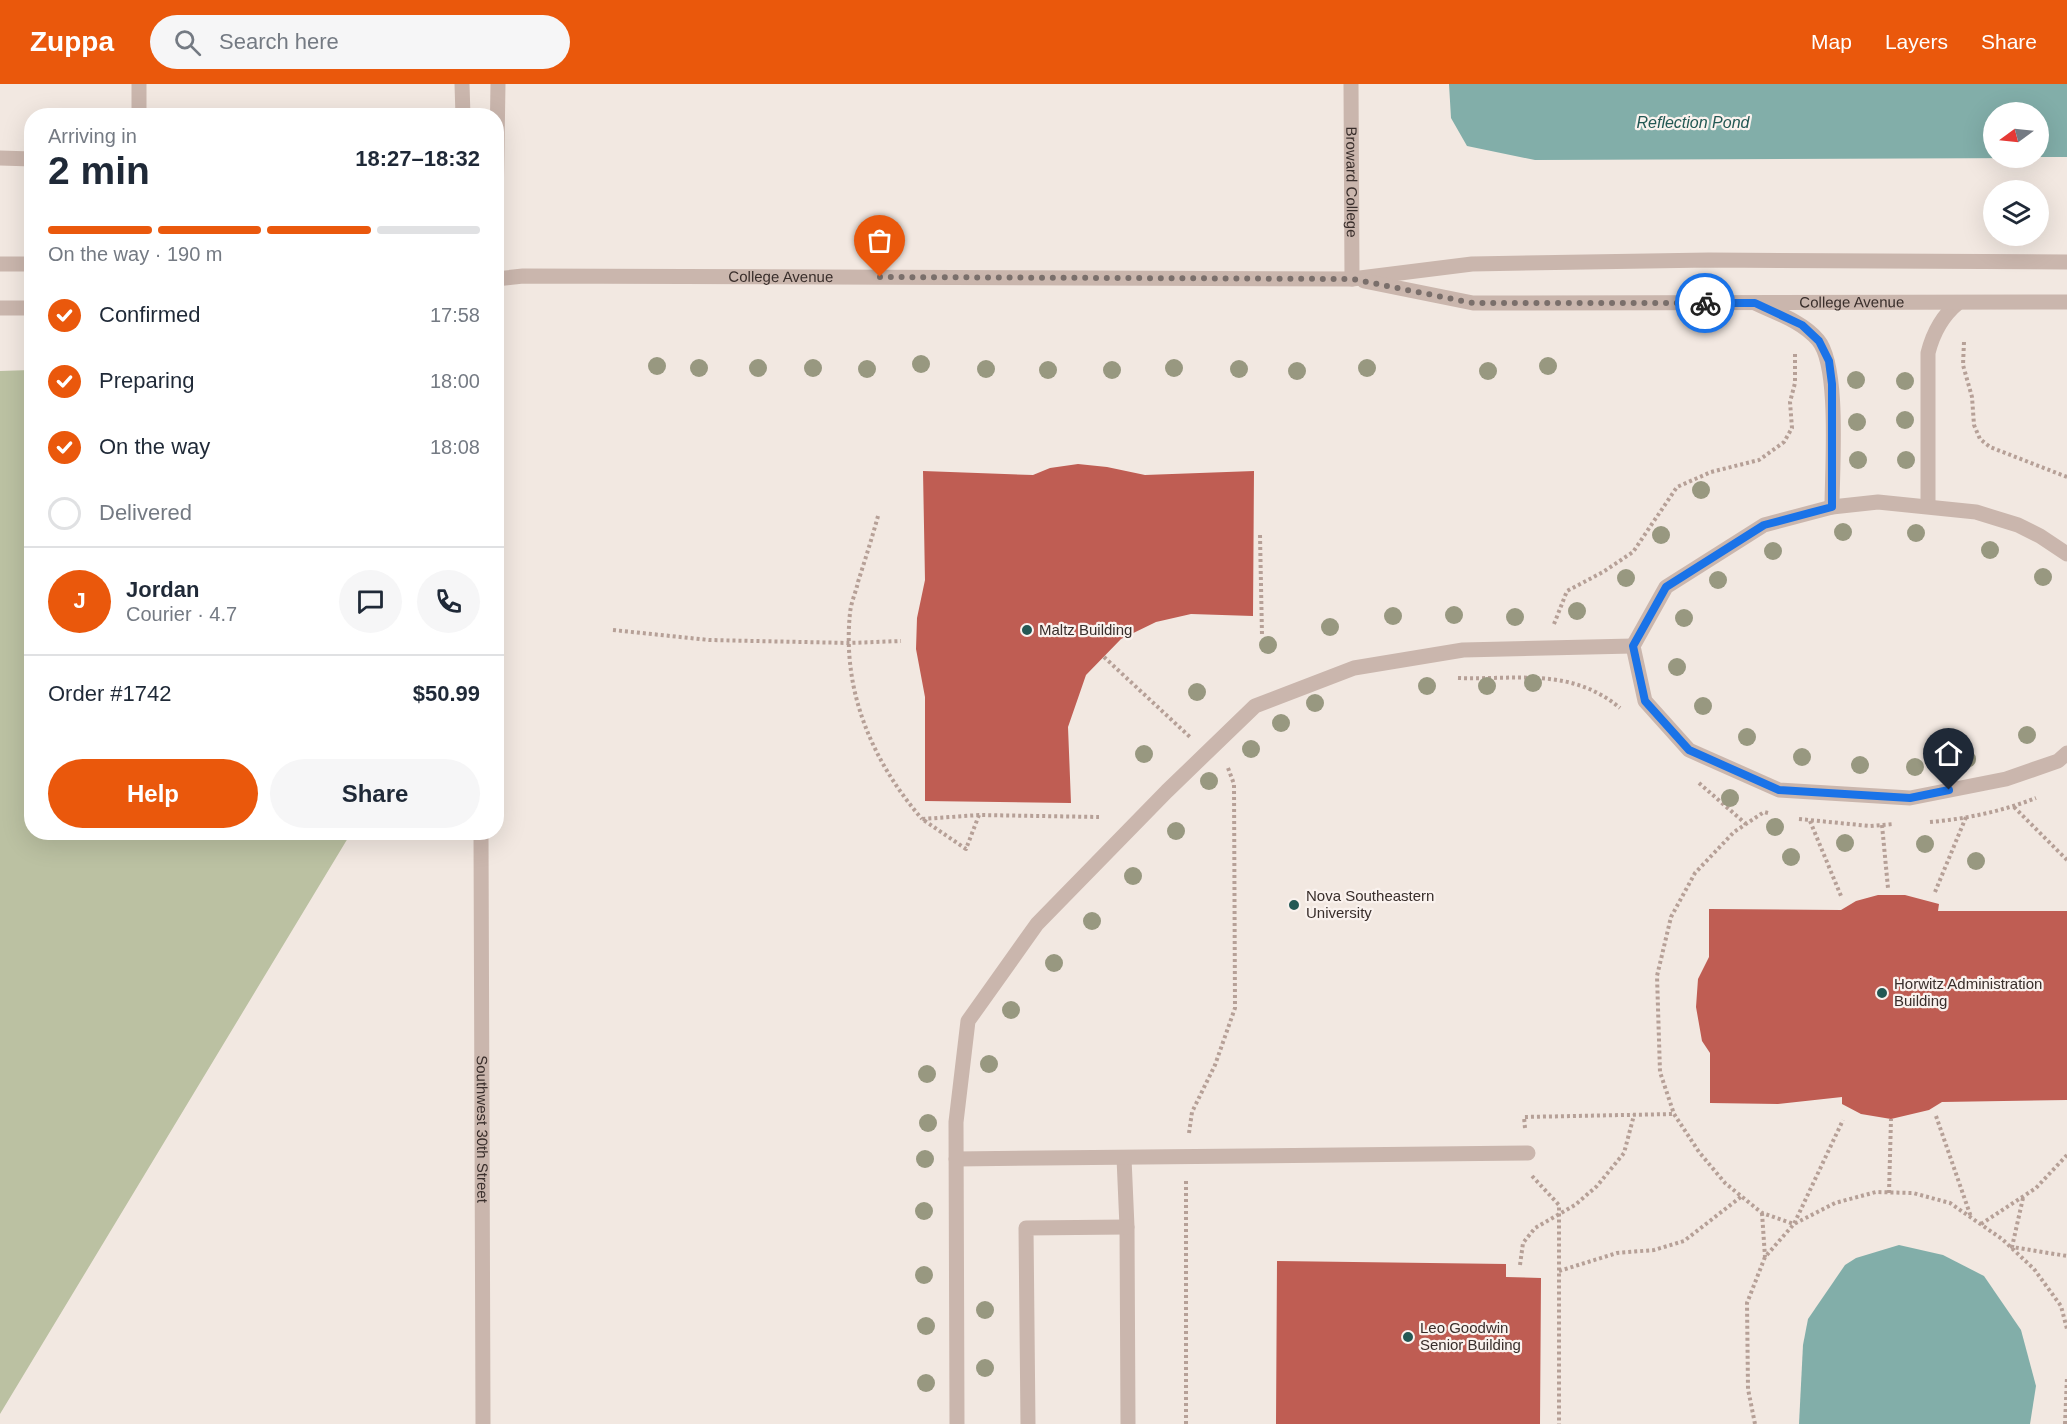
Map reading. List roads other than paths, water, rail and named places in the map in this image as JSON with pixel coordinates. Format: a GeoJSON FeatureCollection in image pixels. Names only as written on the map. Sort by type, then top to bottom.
{"type":"FeatureCollection","features":[{"type":"Feature","properties":{"kind":"street"},"geometry":{"type":"LineString","coordinates":[[139,84],[139,108]]}},
{"type":"Feature","properties":{"kind":"street"},"geometry":{"type":"LineString","coordinates":[[462,84],[463,108]]}},
{"type":"Feature","properties":{"kind":"street"},"geometry":{"type":"LineString","coordinates":[[498,84],[498,108]]}},
{"type":"Feature","properties":{"kind":"street","name":"Broward College"},"geometry":{"type":"LineString","coordinates":[[1351,84],[1352,279]]}},
{"type":"Feature","properties":{"kind":"street"},"geometry":{"type":"LineString","coordinates":[[0,158],[24,159]]}},
{"type":"Feature","properties":{"kind":"street","name":"College Avenue"},"geometry":{"type":"LineString","coordinates":[[504,278],[523,276],[1352,279],[1472,264],[1709,260],[2067,262]]}},
{"type":"Feature","properties":{"kind":"street"},"geometry":{"type":"LineString","coordinates":[[0,264],[24,264]]}},
{"type":"Feature","properties":{"kind":"street","name":"College Avenue"},"geometry":{"type":"LineString","coordinates":[[1352,279],[1473,303],[2067,302]]}},
{"type":"Feature","properties":{"kind":"street"},"geometry":{"type":"LineString","coordinates":[[1755,303],[1802,325],[1819,341],[1829,361],[1832,384],[1832,507]]}},
{"type":"Feature","properties":{"kind":"street"},"geometry":{"type":"LineString","coordinates":[[1928,506],[1928,353],[1933,334],[1949,310],[1958,303]]}},
{"type":"Feature","properties":{"kind":"street"},"geometry":{"type":"LineString","coordinates":[[0,308],[24,308]]}},
{"type":"Feature","properties":{"kind":"street"},"geometry":{"type":"LineString","coordinates":[[2067,554],[2018,525],[1976,512],[1878,502],[1832,507],[1764,525],[1666,587],[1633,646],[1645,701],[1689,750],[1779,790],[1910,798],[2006,779],[2058,761],[2067,753]]}},
{"type":"Feature","properties":{"kind":"street"},"geometry":{"type":"LineString","coordinates":[[957,1424],[956,1122],[968,1021],[1037,924],[1255,706],[1354,668],[1463,650],[1633,646]]}},
{"type":"Feature","properties":{"kind":"street","name":"Southwest 30th Street"},"geometry":{"type":"LineString","coordinates":[[481,840],[483,1424]]}},
{"type":"Feature","properties":{"kind":"street"},"geometry":{"type":"LineString","coordinates":[[956,1159],[1528,1153]]}},
{"type":"Feature","properties":{"kind":"street"},"geometry":{"type":"LineString","coordinates":[[1125,1158],[1128,1424]]}},
{"type":"Feature","properties":{"kind":"street"},"geometry":{"type":"LineString","coordinates":[[1028,1424],[1026,1228],[1127,1227]]}},
{"type":"Feature","properties":{"kind":"water","name":"Reflection Pond"},"geometry":{"type":"Polygon","coordinates":[[[1449,84],[2067,84],[2067,157],[2049,157],[2049,102],[1983,102],[1983,158],[1535,160],[1467,146],[1451,118],[1449,84]]]}},
{"type":"Feature","properties":{"kind":"water"},"geometry":{"type":"Polygon","coordinates":[[[1899,1245],[1943,1255],[1984,1276],[2021,1330],[2036,1386],[2030,1424],[1799,1424],[1803,1345],[1808,1319],[1845,1265],[1856,1258],[1899,1245]]]}},
{"type":"Feature","properties":{"kind":"place","name":"Maltz Building"},"geometry":{"type":"Point","coordinates":[1027,630]}},
{"type":"Feature","properties":{"kind":"place","name":"Nova Southeastern University"},"geometry":{"type":"Point","coordinates":[1294,905]}},
{"type":"Feature","properties":{"kind":"place","name":"Horwitz Administration Building"},"geometry":{"type":"Point","coordinates":[1882,993]}},
{"type":"Feature","properties":{"kind":"place","name":"Leo Goodwin Senior Building"},"geometry":{"type":"Point","coordinates":[1408,1337]}}]}
